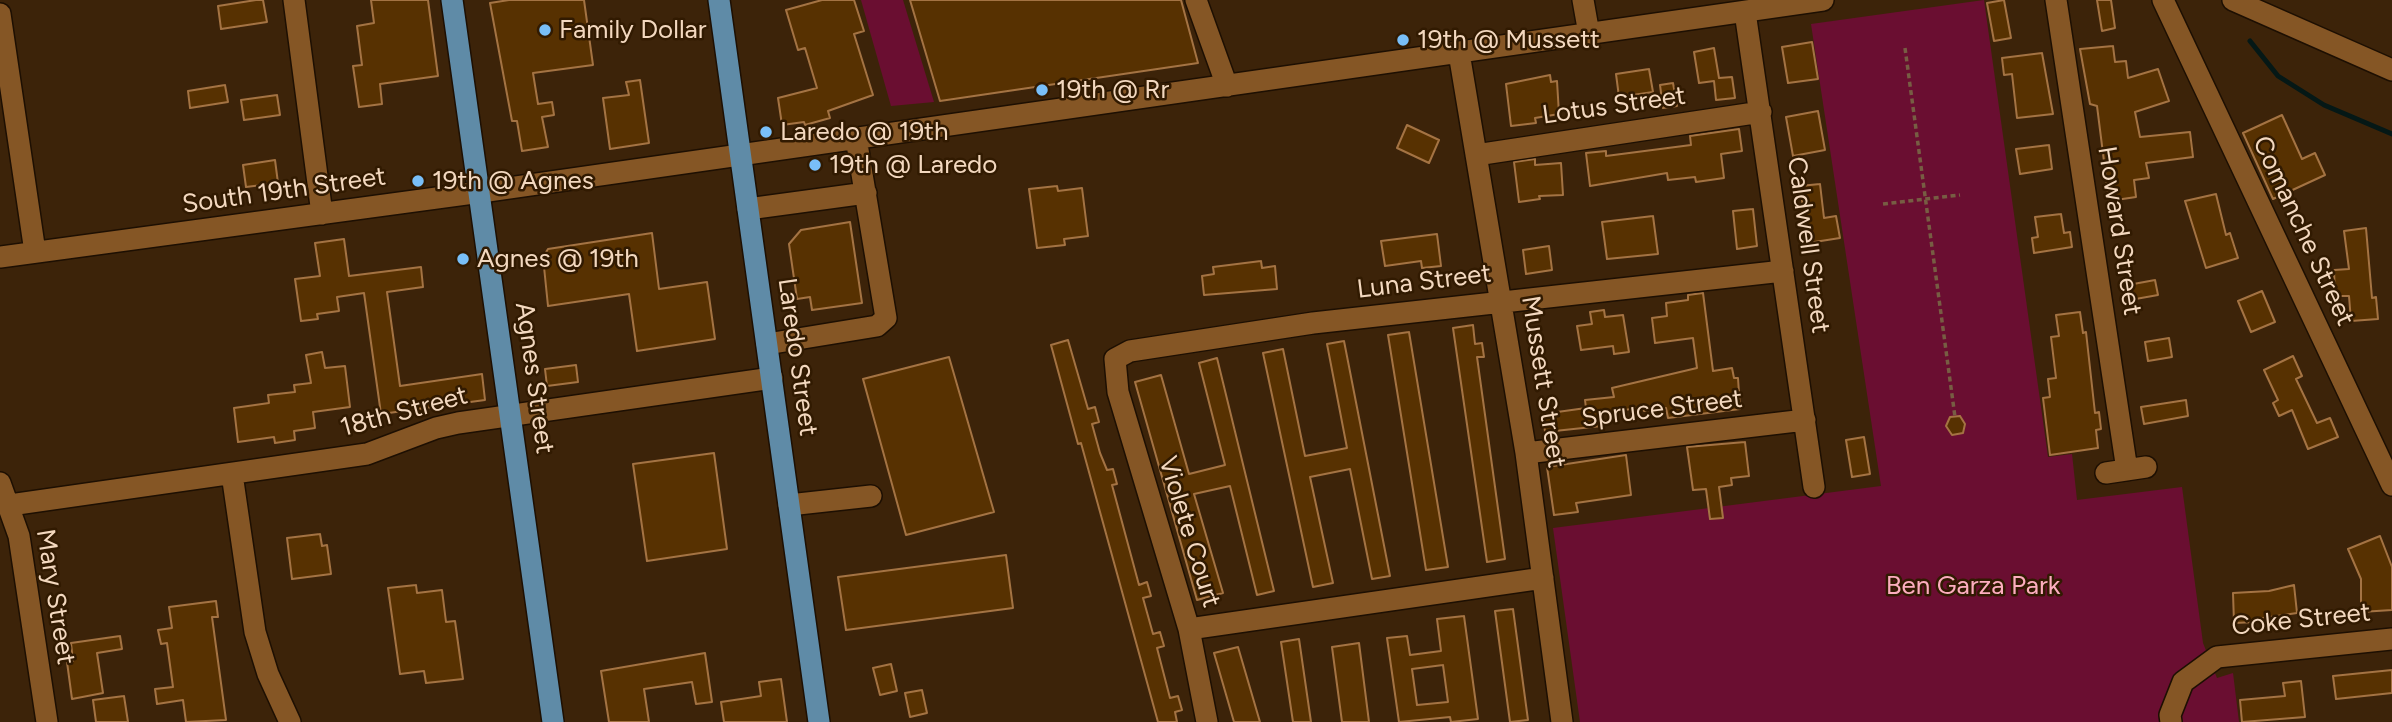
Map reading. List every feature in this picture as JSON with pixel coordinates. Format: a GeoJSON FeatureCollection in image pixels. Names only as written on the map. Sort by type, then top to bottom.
{"type":"FeatureCollection","features":[{"type":"Feature","properties":{"kind":"main road","name":"Agnes Street"},"geometry":{"type":"LineString","coordinates":[[452,0],[481,192],[553,722]]}},
{"type":"Feature","properties":{"kind":"main road","name":"Laredo Street"},"geometry":{"type":"LineString","coordinates":[[719,0],[819,722]]}},
{"type":"Feature","properties":{"kind":"street"},"geometry":{"type":"LineString","coordinates":[[294,0],[322,214]]}},
{"type":"Feature","properties":{"kind":"street"},"geometry":{"type":"LineString","coordinates":[[1196,0],[1227,86]]}},
{"type":"Feature","properties":{"kind":"street"},"geometry":{"type":"LineString","coordinates":[[1583,0],[1589,34]]}},
{"type":"Feature","properties":{"kind":"street","name":"South 19th Street"},"geometry":{"type":"LineString","coordinates":[[0,257],[907,132],[1823,0]]}},
{"type":"Feature","properties":{"kind":"street","name":"Howard Street"},"geometry":{"type":"LineString","coordinates":[[2056,0],[2127,470]]}},
{"type":"Feature","properties":{"kind":"street","name":"Comanche Street"},"geometry":{"type":"LineString","coordinates":[[2163,0],[2392,485]]}},
{"type":"Feature","properties":{"kind":"street"},"geometry":{"type":"LineString","coordinates":[[2233,0],[2392,69]]}},
{"type":"Feature","properties":{"kind":"street","name":"Caldwell Street"},"geometry":{"type":"LineString","coordinates":[[1745,12],[1814,486]]}},
{"type":"Feature","properties":{"kind":"street"},"geometry":{"type":"LineString","coordinates":[[0,14],[34,252]]}},
{"type":"Feature","properties":{"kind":"street","name":"Mussett Street"},"geometry":{"type":"LineString","coordinates":[[1459,53],[1526,453],[1562,722]]}},
{"type":"Feature","properties":{"kind":"street","name":"Lotus Street"},"geometry":{"type":"LineString","coordinates":[[1476,155],[1761,112]]}},
{"type":"Feature","properties":{"kind":"street"},"geometry":{"type":"LineString","coordinates":[[767,344],[877,327],[884,321],[887,313],[856,138]]}},
{"type":"Feature","properties":{"kind":"street"},"geometry":{"type":"LineString","coordinates":[[748,209],[866,193]]}},
{"type":"Feature","properties":{"kind":"street","name":"Luna Street"},"geometry":{"type":"LineString","coordinates":[[1115,359],[1130,351],[1300,325],[1783,271]]}},
{"type":"Feature","properties":{"kind":"street","name":"Violete Court"},"geometry":{"type":"LineString","coordinates":[[1115,359],[1118,392],[1189,629],[1207,722]]}},
{"type":"Feature","properties":{"kind":"street","name":"18th Street"},"geometry":{"type":"LineString","coordinates":[[10,505],[367,454],[436,428],[772,378]]}},
{"type":"Feature","properties":{"kind":"street","name":"Spruce Street"},"geometry":{"type":"LineString","coordinates":[[1526,453],[1804,420]]}},
{"type":"Feature","properties":{"kind":"street"},"geometry":{"type":"LineString","coordinates":[[232,474],[255,632],[268,674],[290,722]]}},
{"type":"Feature","properties":{"kind":"street","name":"Mary Street"},"geometry":{"type":"LineString","coordinates":[[0,483],[19,536],[47,722]]}},
{"type":"Feature","properties":{"kind":"street"},"geometry":{"type":"LineString","coordinates":[[789,505],[871,496]]}},
{"type":"Feature","properties":{"kind":"street"},"geometry":{"type":"LineString","coordinates":[[1189,629],[1543,578]]}},
{"type":"Feature","properties":{"kind":"street","name":"Coke Street"},"geometry":{"type":"LineString","coordinates":[[2171,722],[2170,715],[2182,682],[2217,657],[2392,639]]}},
{"type":"Feature","properties":{"kind":"path"},"geometry":{"type":"LineString","coordinates":[[1905,48],[1955,416]]}},
{"type":"Feature","properties":{"kind":"path"},"geometry":{"type":"LineString","coordinates":[[1883,204],[1960,195]]}},
{"type":"Feature","properties":{"kind":"green space"},"geometry":{"type":"Polygon","coordinates":[[[861,0],[903,0],[934,102],[891,106],[861,0]]]}},
{"type":"Feature","properties":{"kind":"green space","name":"Ben Garza Park"},"geometry":{"type":"Polygon","coordinates":[[[1984,0],[2048,457],[2072,454],[2077,500],[2182,487],[2203,643],[2217,678],[2233,673],[2239,722],[1580,722],[1553,528],[1881,486],[1811,24],[1984,0]]]}},
{"type":"Feature","properties":{"kind":"building"},"geometry":{"type":"Polygon","coordinates":[[[263,0],[267,22],[221,29],[218,6],[263,0]]]}},
{"type":"Feature","properties":{"kind":"building"},"geometry":{"type":"Polygon","coordinates":[[[371,0],[428,0],[438,76],[380,84],[382,104],[359,107],[353,66],[362,65],[357,26],[374,23],[371,0]]]}},
{"type":"Feature","properties":{"kind":"building"},"geometry":{"type":"Polygon","coordinates":[[[509,0],[584,0],[593,65],[533,73],[538,104],[552,102],[554,115],[542,117],[548,147],[522,151],[517,121],[512,121],[490,3],[509,0]]]}},
{"type":"Feature","properties":{"kind":"building"},"geometry":{"type":"Polygon","coordinates":[[[822,0],[854,0],[864,31],[854,34],[873,95],[828,111],[830,118],[805,125],[804,122],[782,125],[778,98],[817,88],[805,48],[798,50],[786,10],[822,0]]]}},
{"type":"Feature","properties":{"kind":"building"},"geometry":{"type":"Polygon","coordinates":[[[910,0],[1181,0],[1198,63],[940,101],[910,0]]]}},
{"type":"Feature","properties":{"kind":"building"},"geometry":{"type":"Polygon","coordinates":[[[2004,0],[2011,38],[1994,41],[1987,3],[2004,0]]]}},
{"type":"Feature","properties":{"kind":"building"},"geometry":{"type":"Polygon","coordinates":[[[2097,0],[2111,0],[2115,28],[2102,31],[2097,0]]]}},
{"type":"Feature","properties":{"kind":"building"},"geometry":{"type":"Polygon","coordinates":[[[1812,42],[1818,79],[1788,83],[1782,47],[1812,42]]]}},
{"type":"Feature","properties":{"kind":"building"},"geometry":{"type":"Polygon","coordinates":[[[2113,46],[2115,62],[2126,61],[2128,78],[2158,69],[2169,101],[2135,112],[2140,137],[2190,132],[2193,157],[2146,163],[2149,178],[2134,180],[2136,197],[2109,201],[2097,106],[2090,104],[2080,49],[2113,46]]]}},
{"type":"Feature","properties":{"kind":"building"},"geometry":{"type":"Polygon","coordinates":[[[1714,48],[1719,78],[1732,77],[1735,98],[1716,100],[1714,81],[1699,83],[1694,52],[1714,48]]]}},
{"type":"Feature","properties":{"kind":"building"},"geometry":{"type":"Polygon","coordinates":[[[2042,53],[2053,114],[2017,118],[2012,74],[2004,75],[2002,58],[2042,53]]]}},
{"type":"Feature","properties":{"kind":"building"},"geometry":{"type":"Polygon","coordinates":[[[1649,69],[1653,92],[1619,97],[1616,74],[1649,69]]]}},
{"type":"Feature","properties":{"kind":"building"},"geometry":{"type":"Polygon","coordinates":[[[1550,75],[1551,82],[1557,81],[1559,114],[1535,118],[1536,123],[1511,126],[1506,84],[1550,75]]]}},
{"type":"Feature","properties":{"kind":"building"},"geometry":{"type":"Polygon","coordinates":[[[640,80],[649,143],[610,149],[603,98],[629,95],[626,82],[640,80]]]}},
{"type":"Feature","properties":{"kind":"building"},"geometry":{"type":"Polygon","coordinates":[[[1673,83],[1677,106],[1663,108],[1660,85],[1673,83]]]}},
{"type":"Feature","properties":{"kind":"building"},"geometry":{"type":"Polygon","coordinates":[[[225,85],[228,102],[190,108],[188,91],[225,85]]]}},
{"type":"Feature","properties":{"kind":"building"},"geometry":{"type":"Polygon","coordinates":[[[277,95],[280,115],[244,120],[241,100],[277,95]]]}},
{"type":"Feature","properties":{"kind":"building"},"geometry":{"type":"Polygon","coordinates":[[[1818,111],[1825,150],[1793,156],[1786,117],[1818,111]]]}},
{"type":"Feature","properties":{"kind":"building"},"geometry":{"type":"Polygon","coordinates":[[[2282,115],[2302,159],[2315,153],[2325,175],[2273,199],[2243,133],[2282,115]]]}},
{"type":"Feature","properties":{"kind":"building"},"geometry":{"type":"Polygon","coordinates":[[[1407,125],[1439,140],[1429,163],[1397,148],[1407,125]]]}},
{"type":"Feature","properties":{"kind":"building"},"geometry":{"type":"Polygon","coordinates":[[[1739,129],[1742,151],[1721,154],[1724,178],[1696,182],[1695,177],[1668,180],[1667,173],[1590,186],[1586,153],[1606,151],[1606,156],[1691,145],[1690,136],[1739,129]]]}},
{"type":"Feature","properties":{"kind":"building"},"geometry":{"type":"Polygon","coordinates":[[[2049,145],[2052,169],[2020,174],[2016,149],[2049,145]]]}},
{"type":"Feature","properties":{"kind":"building"},"geometry":{"type":"Polygon","coordinates":[[[1535,159],[1535,165],[1561,163],[1563,195],[1539,196],[1540,199],[1519,202],[1514,162],[1535,159]]]}},
{"type":"Feature","properties":{"kind":"building"},"geometry":{"type":"Polygon","coordinates":[[[275,160],[278,183],[246,187],[243,165],[275,160]]]}},
{"type":"Feature","properties":{"kind":"building"},"geometry":{"type":"Polygon","coordinates":[[[1820,184],[1824,218],[1836,216],[1840,238],[1808,243],[1800,186],[1820,184]]]}},
{"type":"Feature","properties":{"kind":"building"},"geometry":{"type":"Polygon","coordinates":[[[1057,186],[1058,191],[1082,188],[1088,236],[1064,239],[1065,245],[1037,248],[1029,189],[1057,186]]]}},
{"type":"Feature","properties":{"kind":"building"},"geometry":{"type":"Polygon","coordinates":[[[2216,194],[2226,235],[2230,233],[2238,258],[2206,268],[2185,201],[2216,194]]]}},
{"type":"Feature","properties":{"kind":"building"},"geometry":{"type":"Polygon","coordinates":[[[1753,209],[1757,246],[1737,249],[1733,211],[1753,209]]]}},
{"type":"Feature","properties":{"kind":"building"},"geometry":{"type":"Polygon","coordinates":[[[2061,214],[2064,233],[2070,232],[2072,247],[2034,253],[2032,238],[2038,237],[2035,217],[2061,214]]]}},
{"type":"Feature","properties":{"kind":"building"},"geometry":{"type":"Polygon","coordinates":[[[1653,216],[1658,254],[1607,259],[1602,222],[1653,216]]]}},
{"type":"Feature","properties":{"kind":"building"},"geometry":{"type":"Polygon","coordinates":[[[850,222],[862,303],[812,310],[810,297],[797,299],[789,244],[801,230],[850,222]]]}},
{"type":"Feature","properties":{"kind":"building"},"geometry":{"type":"Polygon","coordinates":[[[2366,228],[2372,298],[2376,297],[2378,319],[2351,321],[2349,296],[2335,296],[2334,270],[2349,269],[2344,231],[2366,228]]]}},
{"type":"Feature","properties":{"kind":"building"},"geometry":{"type":"Polygon","coordinates":[[[652,233],[659,289],[707,282],[715,339],[637,351],[629,294],[548,306],[543,257],[548,249],[652,233]]]}},
{"type":"Feature","properties":{"kind":"building"},"geometry":{"type":"Polygon","coordinates":[[[1437,234],[1441,266],[1422,268],[1421,261],[1385,266],[1381,241],[1437,234]]]}},
{"type":"Feature","properties":{"kind":"building"},"geometry":{"type":"Polygon","coordinates":[[[344,239],[349,276],[421,267],[423,287],[387,292],[400,386],[482,374],[485,400],[381,414],[364,293],[337,297],[339,311],[317,314],[318,319],[301,321],[295,279],[320,276],[315,243],[344,239]]]}},
{"type":"Feature","properties":{"kind":"building"},"geometry":{"type":"Polygon","coordinates":[[[1549,246],[1552,270],[1526,274],[1523,250],[1549,246]]]}},
{"type":"Feature","properties":{"kind":"building"},"geometry":{"type":"Polygon","coordinates":[[[1261,261],[1262,268],[1275,266],[1277,289],[1204,295],[1202,276],[1214,274],[1213,267],[1261,261]]]}},
{"type":"Feature","properties":{"kind":"building"},"geometry":{"type":"Polygon","coordinates":[[[2155,280],[2158,295],[2130,300],[2128,285],[2155,280]]]}},
{"type":"Feature","properties":{"kind":"building"},"geometry":{"type":"Polygon","coordinates":[[[2262,291],[2275,322],[2251,332],[2238,301],[2262,291]]]}},
{"type":"Feature","properties":{"kind":"building"},"geometry":{"type":"Polygon","coordinates":[[[1703,293],[1713,371],[1732,368],[1734,378],[1738,378],[1740,409],[1668,418],[1666,408],[1644,411],[1643,407],[1600,414],[1602,426],[1545,432],[1543,414],[1586,408],[1585,400],[1614,397],[1612,388],[1697,368],[1693,338],[1655,343],[1652,318],[1667,316],[1666,303],[1688,300],[1688,295],[1703,293]]]}},
{"type":"Feature","properties":{"kind":"building"},"geometry":{"type":"Polygon","coordinates":[[[1604,310],[1605,317],[1623,315],[1629,352],[1614,354],[1613,346],[1581,350],[1577,326],[1592,324],[1590,312],[1604,310]]]}},
{"type":"Feature","properties":{"kind":"building"},"geometry":{"type":"Polygon","coordinates":[[[2080,312],[2083,333],[2086,332],[2095,413],[2099,412],[2101,429],[2096,430],[2098,448],[2050,455],[2043,398],[2050,397],[2048,379],[2056,378],[2051,337],[2059,336],[2056,315],[2080,312]]]}},
{"type":"Feature","properties":{"kind":"building"},"geometry":{"type":"Polygon","coordinates":[[[1473,325],[1475,344],[1482,343],[1484,357],[1477,357],[1505,559],[1487,562],[1453,328],[1473,325]]]}},
{"type":"Feature","properties":{"kind":"building"},"geometry":{"type":"Polygon","coordinates":[[[1409,332],[1448,567],[1426,570],[1388,335],[1409,332]]]}},
{"type":"Feature","properties":{"kind":"building"},"geometry":{"type":"Polygon","coordinates":[[[2169,338],[2172,357],[2148,361],[2145,342],[2169,338]]]}},
{"type":"Feature","properties":{"kind":"building"},"geometry":{"type":"Polygon","coordinates":[[[1068,340],[1088,409],[1095,407],[1099,422],[1092,424],[1100,453],[1107,470],[1113,469],[1117,484],[1112,485],[1139,585],[1147,582],[1151,596],[1143,598],[1153,634],[1160,632],[1164,646],[1157,648],[1170,698],[1178,696],[1182,710],[1175,712],[1177,722],[1158,722],[1081,443],[1078,444],[1051,345],[1068,340]]]}},
{"type":"Feature","properties":{"kind":"building"},"geometry":{"type":"Polygon","coordinates":[[[1344,341],[1390,576],[1372,579],[1350,469],[1310,477],[1333,583],[1313,587],[1263,353],[1283,349],[1305,456],[1347,448],[1327,344],[1344,341]]]}},
{"type":"Feature","properties":{"kind":"building"},"geometry":{"type":"Polygon","coordinates":[[[322,352],[325,368],[345,366],[350,407],[313,412],[315,428],[294,431],[295,440],[275,443],[274,437],[238,442],[234,408],[269,403],[268,395],[295,392],[294,385],[311,383],[306,355],[322,352]]]}},
{"type":"Feature","properties":{"kind":"building"},"geometry":{"type":"Polygon","coordinates":[[[2293,356],[2302,376],[2296,379],[2317,423],[2330,418],[2338,437],[2308,449],[2292,410],[2279,416],[2273,403],[2278,400],[2264,370],[2293,356]]]}},
{"type":"Feature","properties":{"kind":"building"},"geometry":{"type":"Polygon","coordinates":[[[949,357],[994,512],[906,535],[863,379],[949,357]]]}},
{"type":"Feature","properties":{"kind":"building"},"geometry":{"type":"Polygon","coordinates":[[[1217,358],[1274,591],[1257,595],[1230,486],[1194,494],[1223,593],[1197,600],[1135,382],[1161,375],[1189,474],[1225,465],[1199,363],[1217,358]]]}},
{"type":"Feature","properties":{"kind":"building"},"geometry":{"type":"Polygon","coordinates":[[[576,365],[578,382],[547,386],[545,369],[576,365]]]}},
{"type":"Feature","properties":{"kind":"building"},"geometry":{"type":"Polygon","coordinates":[[[2186,400],[2188,416],[2144,424],[2141,407],[2186,400]]]}},
{"type":"Feature","properties":{"kind":"building"},"geometry":{"type":"Polygon","coordinates":[[[1960,416],[1965,424],[1963,433],[1952,435],[1946,426],[1950,417],[1960,416]]]}},
{"type":"Feature","properties":{"kind":"building"},"geometry":{"type":"Polygon","coordinates":[[[1864,437],[1870,474],[1852,477],[1846,440],[1864,437]]]}},
{"type":"Feature","properties":{"kind":"building"},"geometry":{"type":"Polygon","coordinates":[[[1745,442],[1749,476],[1731,478],[1732,485],[1719,487],[1723,518],[1710,519],[1706,489],[1693,490],[1687,447],[1745,442]]]}},
{"type":"Feature","properties":{"kind":"building"},"geometry":{"type":"Polygon","coordinates":[[[714,453],[727,549],[647,561],[633,464],[714,453]]]}},
{"type":"Feature","properties":{"kind":"building"},"geometry":{"type":"Polygon","coordinates":[[[1626,455],[1631,495],[1576,503],[1578,512],[1554,515],[1547,467],[1626,455]]]}},
{"type":"Feature","properties":{"kind":"building"},"geometry":{"type":"Polygon","coordinates":[[[320,534],[322,546],[327,545],[331,574],[292,579],[287,538],[320,534]]]}},
{"type":"Feature","properties":{"kind":"building"},"geometry":{"type":"Polygon","coordinates":[[[2380,536],[2392,567],[2392,610],[2361,612],[2361,579],[2348,549],[2380,536]]]}},
{"type":"Feature","properties":{"kind":"building"},"geometry":{"type":"Polygon","coordinates":[[[1006,555],[1013,608],[846,630],[838,577],[1006,555]]]}},
{"type":"Feature","properties":{"kind":"building"},"geometry":{"type":"Polygon","coordinates":[[[416,585],[417,593],[442,590],[446,622],[455,621],[463,679],[426,683],[424,671],[400,674],[388,588],[416,585]]]}},
{"type":"Feature","properties":{"kind":"building"},"geometry":{"type":"Polygon","coordinates":[[[2294,585],[2297,613],[2256,619],[2256,622],[2234,623],[2233,593],[2269,591],[2294,585]]]}},
{"type":"Feature","properties":{"kind":"building"},"geometry":{"type":"Polygon","coordinates":[[[216,601],[218,617],[212,617],[226,720],[186,722],[183,700],[157,704],[155,689],[173,687],[167,643],[161,644],[158,630],[172,628],[169,607],[216,601]]]}},
{"type":"Feature","properties":{"kind":"building"},"geometry":{"type":"Polygon","coordinates":[[[1513,609],[1528,720],[1510,722],[1495,611],[1513,609]]]}},
{"type":"Feature","properties":{"kind":"building"},"geometry":{"type":"Polygon","coordinates":[[[1464,616],[1478,719],[1451,722],[1450,717],[1399,722],[1387,638],[1407,636],[1410,655],[1441,651],[1437,619],[1464,616]],[[1443,665],[1412,669],[1417,705],[1448,702],[1443,665]]]}},
{"type":"Feature","properties":{"kind":"building"},"geometry":{"type":"Polygon","coordinates":[[[120,636],[122,649],[97,653],[103,693],[72,699],[67,662],[73,661],[71,643],[120,636]]]}},
{"type":"Feature","properties":{"kind":"building"},"geometry":{"type":"Polygon","coordinates":[[[1299,639],[1311,722],[1293,722],[1281,642],[1299,639]]]}},
{"type":"Feature","properties":{"kind":"building"},"geometry":{"type":"Polygon","coordinates":[[[1359,643],[1369,722],[1342,722],[1332,647],[1359,643]]]}},
{"type":"Feature","properties":{"kind":"building"},"geometry":{"type":"Polygon","coordinates":[[[1238,647],[1260,722],[1234,722],[1214,653],[1238,647]]]}},
{"type":"Feature","properties":{"kind":"building"},"geometry":{"type":"Polygon","coordinates":[[[705,653],[712,702],[696,704],[692,682],[644,689],[649,722],[609,722],[601,671],[705,653]]]}},
{"type":"Feature","properties":{"kind":"building"},"geometry":{"type":"Polygon","coordinates":[[[891,664],[897,691],[880,695],[873,668],[891,664]]]}},
{"type":"Feature","properties":{"kind":"building"},"geometry":{"type":"Polygon","coordinates":[[[2392,670],[2392,693],[2336,699],[2333,676],[2392,670]]]}},
{"type":"Feature","properties":{"kind":"building"},"geometry":{"type":"Polygon","coordinates":[[[781,679],[787,722],[724,722],[721,702],[761,696],[759,682],[781,679]]]}},
{"type":"Feature","properties":{"kind":"building"},"geometry":{"type":"Polygon","coordinates":[[[2301,681],[2305,717],[2242,722],[2240,700],[2285,696],[2283,683],[2301,681]]]}},
{"type":"Feature","properties":{"kind":"building"},"geometry":{"type":"Polygon","coordinates":[[[922,690],[927,713],[910,717],[905,693],[922,690]]]}},
{"type":"Feature","properties":{"kind":"building"},"geometry":{"type":"Polygon","coordinates":[[[124,696],[128,722],[96,722],[93,700],[124,696]]]}},
{"type":"Feature","properties":{"kind":"waterway"},"geometry":{"type":"LineString","coordinates":[[2250,41],[2278,76],[2324,105],[2392,134]]}},
{"type":"Feature","properties":{"kind":"place","name":"Family Dollar"},"geometry":{"type":"Point","coordinates":[545,30]}},
{"type":"Feature","properties":{"kind":"place","name":"19th @ Mussett"},"geometry":{"type":"Point","coordinates":[1403,40]}},
{"type":"Feature","properties":{"kind":"place","name":"19th @ Rr"},"geometry":{"type":"Point","coordinates":[1042,90]}},
{"type":"Feature","properties":{"kind":"place","name":"Laredo @ 19th"},"geometry":{"type":"Point","coordinates":[766,132]}},
{"type":"Feature","properties":{"kind":"place","name":"19th @ Laredo"},"geometry":{"type":"Point","coordinates":[815,165]}},
{"type":"Feature","properties":{"kind":"place","name":"19th @ Agnes"},"geometry":{"type":"Point","coordinates":[418,181]}},
{"type":"Feature","properties":{"kind":"place","name":"Agnes @ 19th"},"geometry":{"type":"Point","coordinates":[463,259]}}]}
